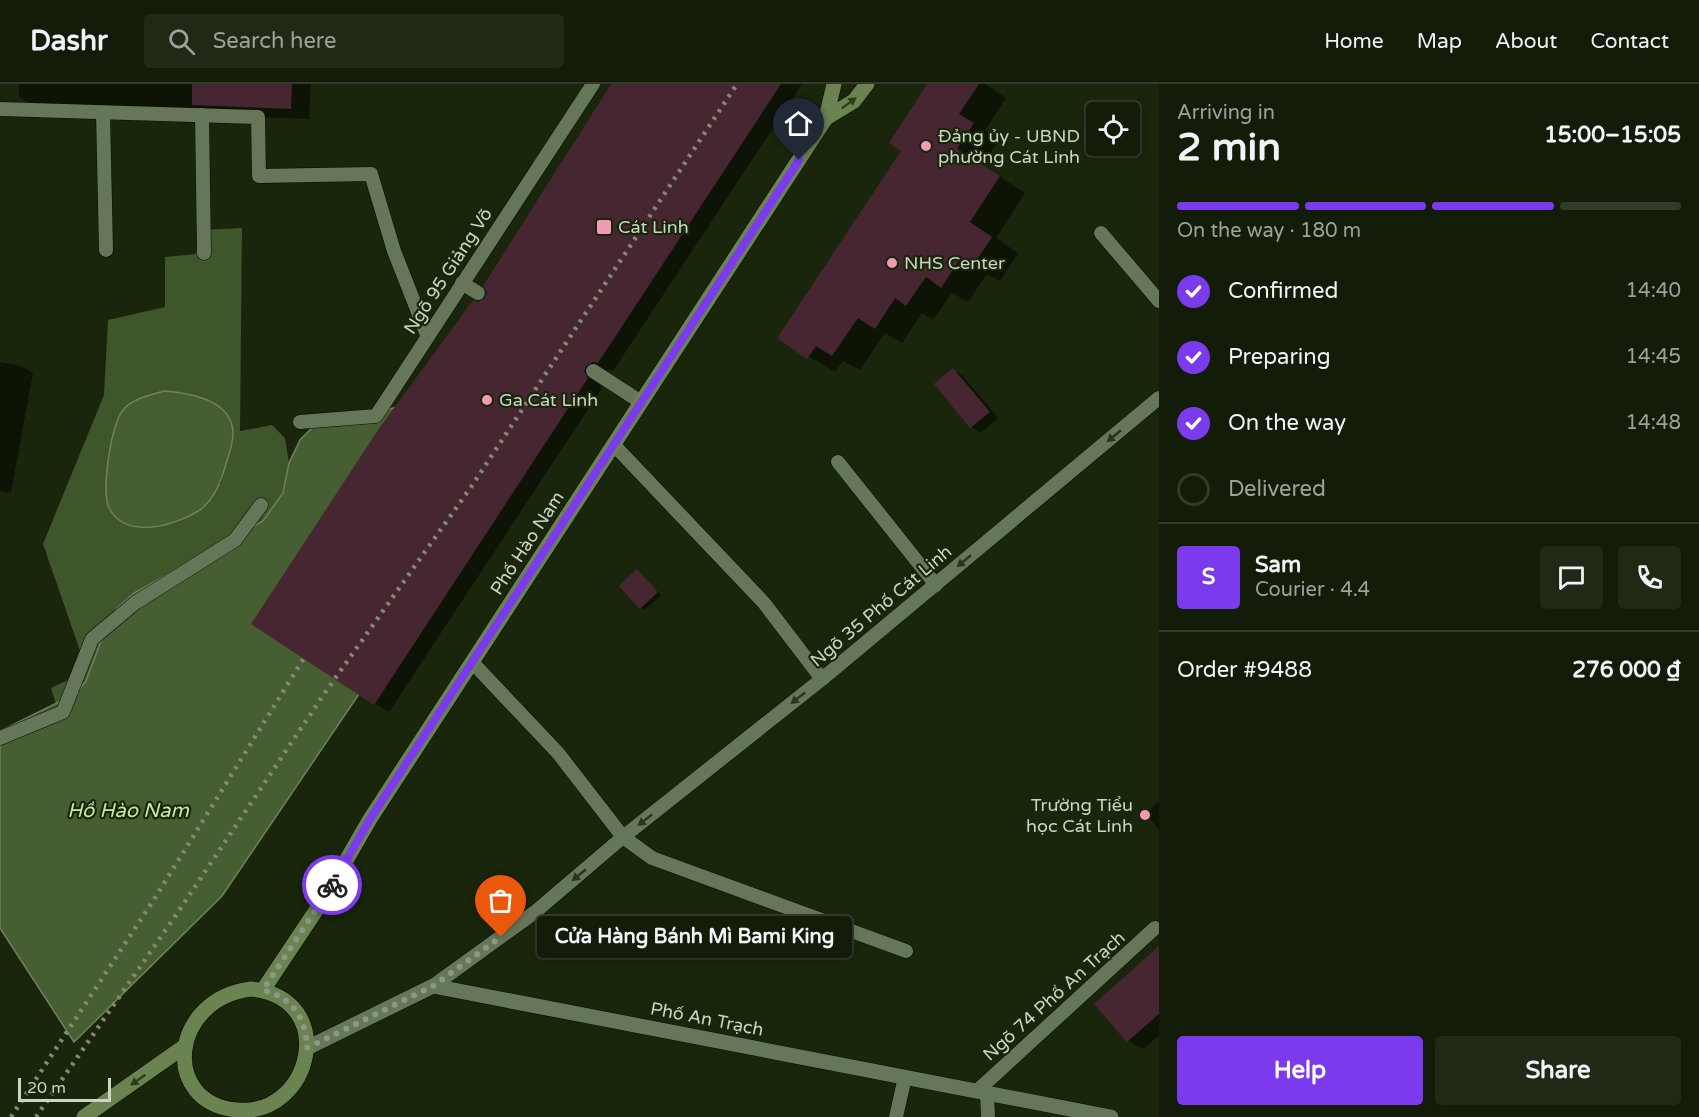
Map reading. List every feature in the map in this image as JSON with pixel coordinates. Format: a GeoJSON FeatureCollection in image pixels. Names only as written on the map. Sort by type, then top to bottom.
{"type":"FeatureCollection","features":[{"type":"Feature","properties":{"kind":"main road","name":"Phố Hào Nam"},"geometry":{"type":"LineString","coordinates":[[263,990],[472,662],[826,118],[834,84]]}},
{"type":"Feature","properties":{"kind":"main road","name":"Phố Hào Nam"},"geometry":{"type":"LineString","coordinates":[[826,118],[854,101],[867,84]]}},
{"type":"Feature","properties":{"kind":"main road"},"geometry":{"type":"LineString","coordinates":[[263,990],[278,995],[296,1010],[304,1023],[307,1048],[304,1065],[294,1084],[280,1098],[266,1106],[233,1114],[206,1098],[192,1085],[186,1072],[185,1046],[191,1026],[208,1006],[240,991],[263,990]]}},
{"type":"Feature","properties":{"kind":"main road"},"geometry":{"type":"LineString","coordinates":[[89,1116],[185,1046]]}},
{"type":"Feature","properties":{"kind":"street"},"geometry":{"type":"LineString","coordinates":[[307,1048],[433,986]]}},
{"type":"Feature","properties":{"kind":"street","name":"Phố An Trạch"},"geometry":{"type":"LineString","coordinates":[[433,986],[1111,1117]]}},
{"type":"Feature","properties":{"kind":"lane","name":"Ngõ 95 Giảng Võ"},"geometry":{"type":"LineString","coordinates":[[300,422],[376,416],[593,84]]}},
{"type":"Feature","properties":{"kind":"lane"},"geometry":{"type":"LineString","coordinates":[[0,109],[258,117],[259,176],[371,174],[394,251],[427,336]]}},
{"type":"Feature","properties":{"kind":"lane"},"geometry":{"type":"LineString","coordinates":[[104,113],[106,250]]}},
{"type":"Feature","properties":{"kind":"lane"},"geometry":{"type":"LineString","coordinates":[[202,115],[204,254]]}},
{"type":"Feature","properties":{"kind":"lane"},"geometry":{"type":"LineString","coordinates":[[1101,233],[1159,302]]}},
{"type":"Feature","properties":{"kind":"lane"},"geometry":{"type":"LineString","coordinates":[[462,283],[478,293]]}},
{"type":"Feature","properties":{"kind":"lane"},"geometry":{"type":"LineString","coordinates":[[593,371],[641,402]]}},
{"type":"Feature","properties":{"kind":"lane","name":"Ngõ 35 Phố Cát Linh"},"geometry":{"type":"LineString","coordinates":[[433,986],[535,912],[623,837],[822,679],[1159,398]]}},
{"type":"Feature","properties":{"kind":"lane"},"geometry":{"type":"LineString","coordinates":[[614,445],[764,603],[822,679]]}},
{"type":"Feature","properties":{"kind":"lane"},"geometry":{"type":"LineString","coordinates":[[838,462],[936,585]]}},
{"type":"Feature","properties":{"kind":"lane"},"geometry":{"type":"LineString","coordinates":[[0,738],[63,712],[92,639],[135,603],[235,540],[261,505]]}},
{"type":"Feature","properties":{"kind":"lane"},"geometry":{"type":"LineString","coordinates":[[472,662],[558,753],[623,837],[652,858],[906,951]]}},
{"type":"Feature","properties":{"kind":"lane","name":"Ngõ 74 Phố An Trạch"},"geometry":{"type":"LineString","coordinates":[[982,1092],[1155,928]]}},
{"type":"Feature","properties":{"kind":"lane"},"geometry":{"type":"LineString","coordinates":[[896,1117],[905,1077]]}},
{"type":"Feature","properties":{"kind":"lane"},"geometry":{"type":"LineString","coordinates":[[982,1092],[988,1117]]}},
{"type":"Feature","properties":{"kind":"shaded area"},"geometry":{"type":"Polygon","coordinates":[[[242,228],[240,431],[272,425],[285,438],[289,463],[283,493],[263,521],[134,593],[117,608],[107,625],[86,681],[75,695],[56,704],[51,688],[87,671],[43,544],[104,395],[108,320],[165,307],[165,257],[196,254],[199,230],[242,228]],[[233,432],[112,438],[111,456],[221,484],[233,432]]]}},
{"type":"Feature","properties":{"kind":"water"},"geometry":{"type":"Polygon","coordinates":[[[164,391],[196,396],[216,405],[230,420],[233,440],[216,490],[200,510],[166,525],[139,527],[117,518],[109,508],[106,487],[111,443],[119,418],[127,406],[164,391]]]}},
{"type":"Feature","properties":{"kind":"water","name":"Hồ Hào Nam"},"geometry":{"type":"Polygon","coordinates":[[[398,407],[376,669],[222,896],[74,1042],[0,928],[0,731],[75,694],[86,681],[107,625],[117,608],[134,593],[263,521],[283,493],[289,463],[300,440],[315,425],[398,407]]]}},
{"type":"Feature","properties":{"kind":"building"},"geometry":{"type":"Polygon","coordinates":[[[192,84],[292,84],[291,109],[192,105],[192,84]]]}},
{"type":"Feature","properties":{"kind":"building","name":"Ga Cát Linh"},"geometry":{"type":"Polygon","coordinates":[[[611,84],[781,84],[598,363],[593,362],[586,366],[584,371],[588,378],[374,705],[251,624],[378,430],[473,300],[478,302],[485,298],[487,293],[483,286],[611,84]]]}},
{"type":"Feature","properties":{"kind":"building","name":"NHS Center"},"geometry":{"type":"Polygon","coordinates":[[[927,84],[979,84],[959,114],[974,123],[957,149],[1000,176],[970,222],[992,237],[972,267],[960,259],[941,288],[926,277],[906,306],[895,298],[875,329],[858,318],[832,356],[816,346],[807,359],[777,338],[901,151],[889,143],[927,84]]]}},
{"type":"Feature","properties":{"kind":"building"},"geometry":{"type":"Polygon","coordinates":[[[953,368],[990,412],[970,428],[934,384],[953,368]]]}},
{"type":"Feature","properties":{"kind":"building"},"geometry":{"type":"Polygon","coordinates":[[[637,569],[658,592],[640,609],[619,586],[637,569]]]}},
{"type":"Feature","properties":{"kind":"building"},"geometry":{"type":"Polygon","coordinates":[[[1159,946],[1159,1014],[1127,1042],[1094,1004],[1159,946]]]}},
{"type":"Feature","properties":{"kind":"railway"},"geometry":{"type":"LineString","coordinates":[[36,1117],[176,915],[324,694],[471,487],[737,84]]}},
{"type":"Feature","properties":{"kind":"railway"},"geometry":{"type":"LineString","coordinates":[[11,1117],[153,901],[304,658]]}},
{"type":"Feature","properties":{"kind":"way so far"},"geometry":{"type":"LineString","coordinates":[[332,885],[263,990],[278,995],[296,1010],[304,1023],[307,1048],[433,986],[501,937]]}},
{"type":"Feature","properties":{"kind":"place","name":"Đảng ủy - UBND phường Cát Linh"},"geometry":{"type":"Point","coordinates":[926,146]}},
{"type":"Feature","properties":{"kind":"place","name":"Cát Linh"},"geometry":{"type":"Point","coordinates":[604,227]}},
{"type":"Feature","properties":{"kind":"place","name":"NHS Center"},"geometry":{"type":"Point","coordinates":[892,263]}},
{"type":"Feature","properties":{"kind":"place","name":"Ga Cát Linh"},"geometry":{"type":"Point","coordinates":[487,400]}},
{"type":"Feature","properties":{"kind":"place","name":"Trường Tiểu học Cát Linh"},"geometry":{"type":"Point","coordinates":[1145,815]}},
{"type":"Feature","properties":{"kind":"place","name":"Cửa Hàng Bánh Mì Bami King"},"geometry":{"type":"Point","coordinates":[501,937]}},
{"type":"Feature","properties":{"kind":"route"},"geometry":{"type":"LineString","coordinates":[[332,885],[370,819],[799,160]]}}]}
